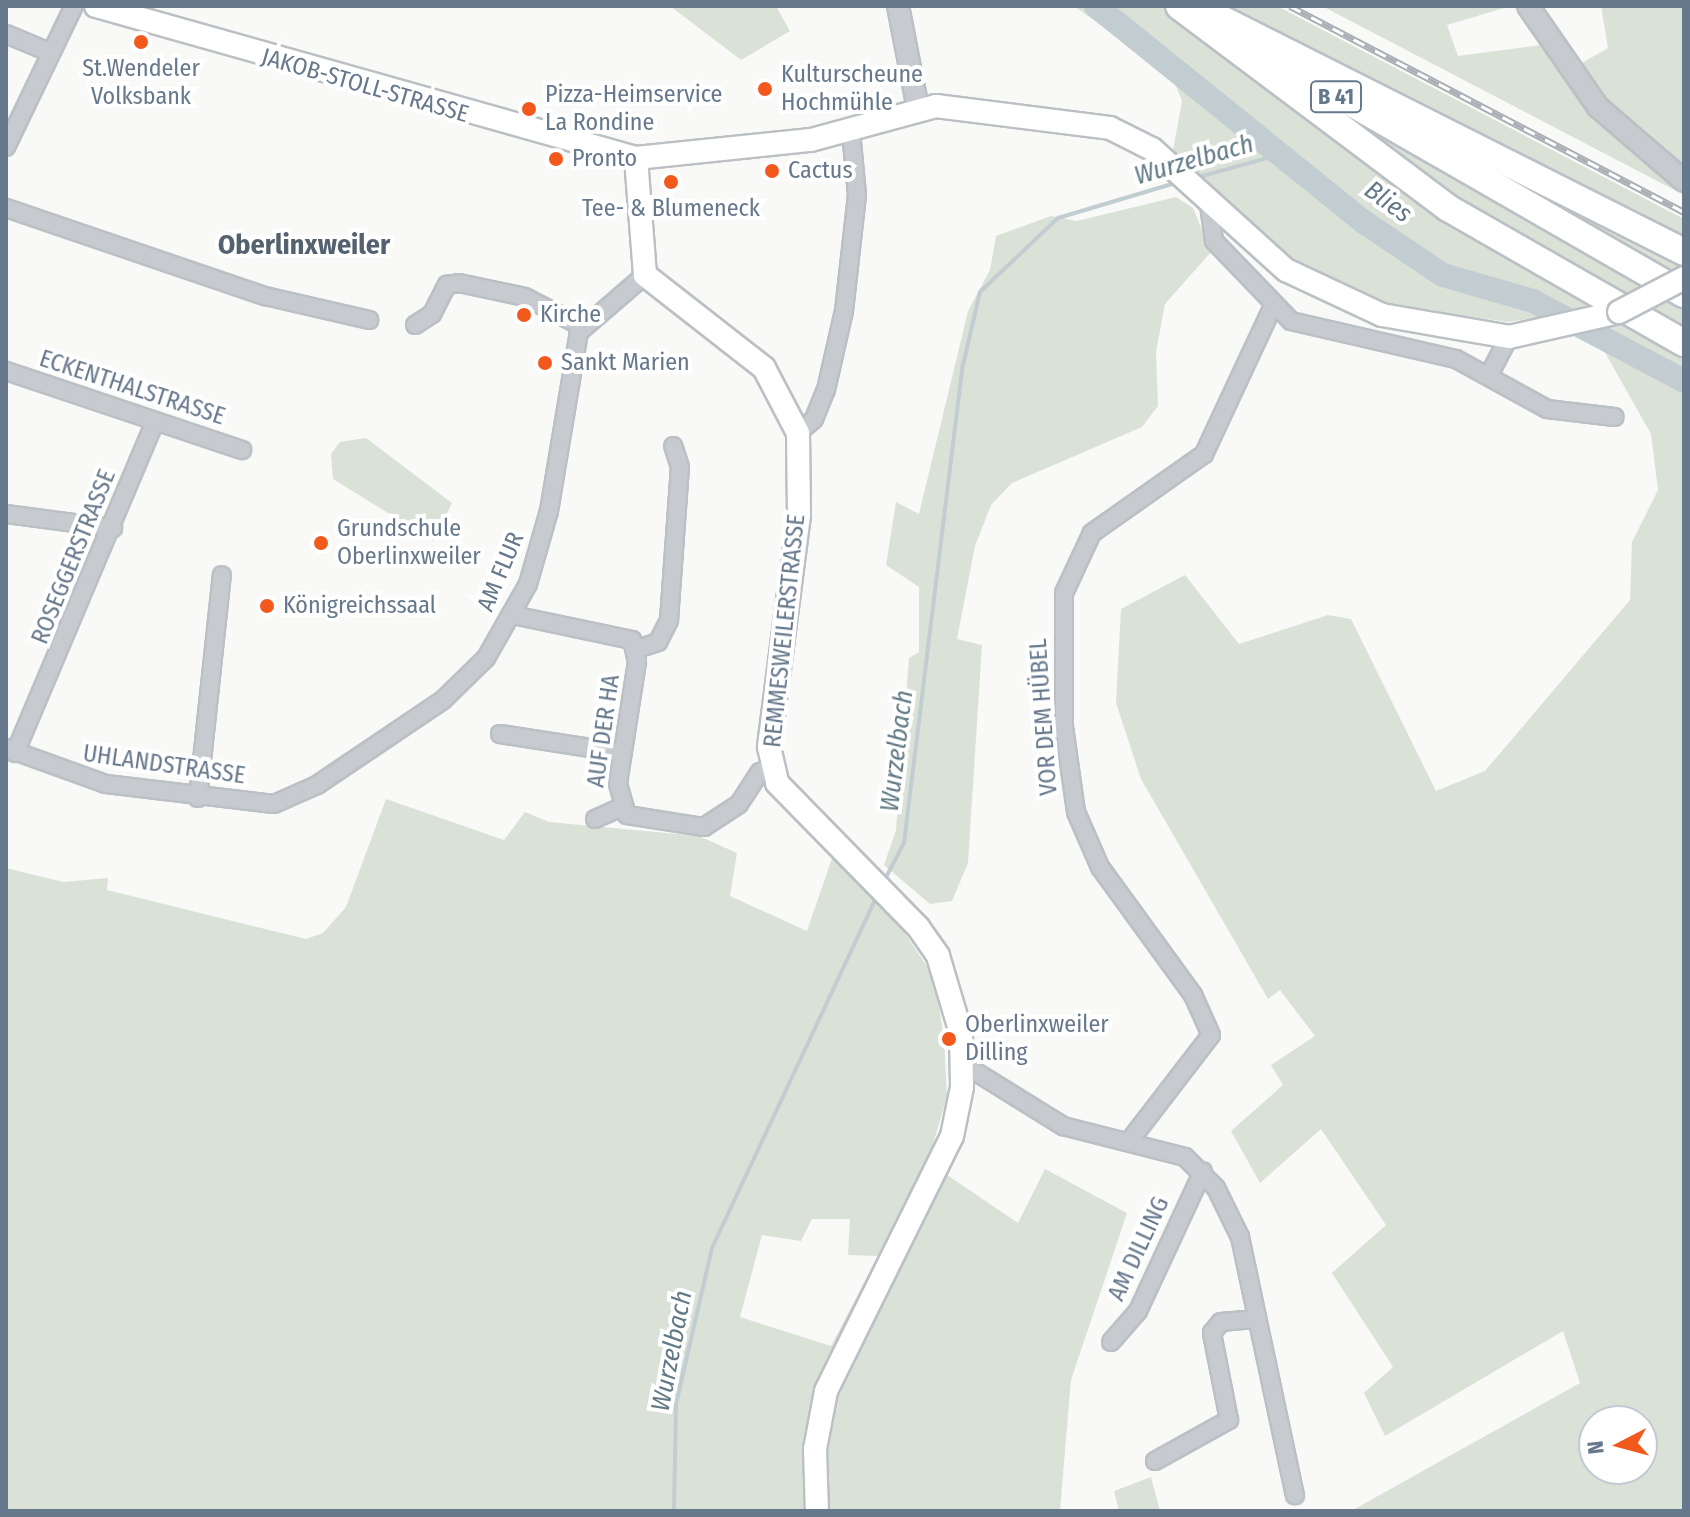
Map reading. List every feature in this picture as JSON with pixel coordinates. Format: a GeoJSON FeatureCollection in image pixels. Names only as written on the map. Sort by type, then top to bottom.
{"type":"FeatureCollection","features":[{"type":"Feature","properties":{"kind":"highway"},"geometry":{"type":"LineString","coordinates":[[1179,6],[1448,208],[1619,312],[1684,343]]}},
{"type":"Feature","properties":{"kind":"highway","name":"B 41"},"geometry":{"type":"LineString","coordinates":[[1187,6],[1473,179],[1684,294]]}},
{"type":"Feature","properties":{"kind":"highway"},"geometry":{"type":"LineString","coordinates":[[1197,6],[1684,252]]}},
{"type":"Feature","properties":{"kind":"main road","name":"JAKOB-STOLL-STRASSE"},"geometry":{"type":"LineString","coordinates":[[96,6],[636,158]]}},
{"type":"Feature","properties":{"kind":"main road"},"geometry":{"type":"LineString","coordinates":[[645,275],[636,158],[851,131],[918,109],[1110,128],[1170,164],[1202,198],[1276,263],[1346,301],[1428,328],[1509,337],[1537,335],[1619,312],[1684,278]]}},
{"type":"Feature","properties":{"kind":"main road","name":"REMMESWEILERSTRASSE"},"geometry":{"type":"LineString","coordinates":[[645,275],[764,368],[798,433],[799,515],[772,768],[788,798],[884,888],[938,956],[963,1064],[952,1136],[836,1363],[819,1418],[817,1511]]}},
{"type":"Feature","properties":{"kind":"street"},"geometry":{"type":"LineString","coordinates":[[6,147],[49,52],[74,6]]}},
{"type":"Feature","properties":{"kind":"street"},"geometry":{"type":"LineString","coordinates":[[898,6],[918,109]]}},
{"type":"Feature","properties":{"kind":"street"},"geometry":{"type":"LineString","coordinates":[[1528,6],[1598,107],[1684,181]]}},
{"type":"Feature","properties":{"kind":"street"},"geometry":{"type":"LineString","coordinates":[[6,34],[49,52]]}},
{"type":"Feature","properties":{"kind":"street"},"geometry":{"type":"LineString","coordinates":[[798,433],[814,419],[826,390],[844,311],[857,195],[851,131]]}},
{"type":"Feature","properties":{"kind":"street"},"geometry":{"type":"LineString","coordinates":[[1202,198],[1214,241],[1273,306],[1317,332],[1425,349],[1490,373],[1547,409],[1615,417]]}},
{"type":"Feature","properties":{"kind":"street"},"geometry":{"type":"LineString","coordinates":[[6,208],[265,296],[369,320]]}},
{"type":"Feature","properties":{"kind":"street"},"geometry":{"type":"LineString","coordinates":[[415,325],[432,314],[447,285],[459,283],[525,297],[583,327],[645,275]]}},
{"type":"Feature","properties":{"kind":"street","name":"VOR DEM HÜBEL"},"geometry":{"type":"LineString","coordinates":[[1131,1139],[1211,1035],[1193,995],[1100,867],[1076,812],[1064,727],[1064,593],[1092,533],[1204,454],[1273,306]]}},
{"type":"Feature","properties":{"kind":"street","name":"AM FLUR"},"geometry":{"type":"LineString","coordinates":[[274,804],[317,785],[443,700],[486,658],[513,615],[540,548],[583,327]]}},
{"type":"Feature","properties":{"kind":"street"},"geometry":{"type":"LineString","coordinates":[[1490,373],[1509,337]]}},
{"type":"Feature","properties":{"kind":"street","name":"ECKENTHALSTRASSE"},"geometry":{"type":"LineString","coordinates":[[6,371],[242,450]]}},
{"type":"Feature","properties":{"kind":"street","name":"ROSEGGERSTRASSE"},"geometry":{"type":"LineString","coordinates":[[11,750],[113,528],[155,421]]}},
{"type":"Feature","properties":{"kind":"street"},"geometry":{"type":"LineString","coordinates":[[637,649],[658,642],[669,620],[680,467],[673,446]]}},
{"type":"Feature","properties":{"kind":"street"},"geometry":{"type":"LineString","coordinates":[[6,514],[113,528]]}},
{"type":"Feature","properties":{"kind":"street"},"geometry":{"type":"LineString","coordinates":[[198,798],[222,575]]}},
{"type":"Feature","properties":{"kind":"street","name":"AUF DER HA"},"geometry":{"type":"LineString","coordinates":[[513,615],[625,634],[637,649],[623,753],[620,808]]}},
{"type":"Feature","properties":{"kind":"street"},"geometry":{"type":"LineString","coordinates":[[500,734],[623,753]]}},
{"type":"Feature","properties":{"kind":"street","name":"UHLANDSTRASSE"},"geometry":{"type":"LineString","coordinates":[[11,750],[92,781],[198,798],[274,804]]}},
{"type":"Feature","properties":{"kind":"street","name":"AUF DER HA"},"geometry":{"type":"LineString","coordinates":[[620,808],[639,818],[704,827],[739,804],[760,772],[772,768]]}},
{"type":"Feature","properties":{"kind":"street","name":"AUF DER HA"},"geometry":{"type":"LineString","coordinates":[[595,819],[620,808]]}},
{"type":"Feature","properties":{"kind":"street"},"geometry":{"type":"LineString","coordinates":[[963,1064],[1063,1126],[1162,1146],[1203,1171],[1240,1237],[1295,1495]]}},
{"type":"Feature","properties":{"kind":"street","name":"AM DILLING"},"geometry":{"type":"LineString","coordinates":[[1111,1342],[1138,1311],[1203,1171]]}},
{"type":"Feature","properties":{"kind":"street"},"geometry":{"type":"LineString","coordinates":[[1155,1461],[1229,1420],[1212,1333],[1221,1322],[1257,1319]]}},
{"type":"Feature","properties":{"kind":"shaded area"},"geometry":{"type":"Polygon","coordinates":[[[670,6],[776,6],[790,31],[741,60],[670,6]]]}},
{"type":"Feature","properties":{"kind":"shaded area"},"geometry":{"type":"Polygon","coordinates":[[[1074,6],[1277,6],[1684,219],[1684,1511],[1351,1511],[1580,1383],[1563,1331],[1385,1436],[1364,1393],[1393,1367],[1332,1273],[1386,1225],[1321,1129],[1260,1183],[1231,1131],[1283,1085],[1271,1065],[1315,1036],[1280,990],[1268,999],[1141,779],[1116,703],[1121,609],[1185,575],[1239,644],[1328,615],[1351,619],[1436,791],[1485,771],[1630,600],[1632,542],[1658,490],[1651,434],[1598,340],[1566,313],[1508,322],[1405,308],[1361,296],[1286,254],[1173,150],[1182,101],[1173,78],[1074,6]]]}},
{"type":"Feature","properties":{"kind":"shaded area"},"geometry":{"type":"Polygon","coordinates":[[[1322,6],[1511,6],[1447,25],[1458,56],[1540,45],[1561,75],[1608,48],[1601,6],[1684,6],[1684,195],[1322,6]]]}},
{"type":"Feature","properties":{"kind":"shaded area"},"geometry":{"type":"Polygon","coordinates":[[[1176,197],[1193,208],[1211,252],[1165,304],[1156,352],[1158,406],[1142,427],[1012,483],[991,505],[975,546],[957,639],[982,645],[968,863],[952,901],[930,904],[884,865],[896,830],[909,658],[919,652],[919,587],[886,565],[896,502],[919,514],[968,311],[990,270],[996,236],[1051,216],[1077,221],[1176,197]]]}},
{"type":"Feature","properties":{"kind":"shaded area"},"geometry":{"type":"Polygon","coordinates":[[[366,438],[452,503],[433,541],[333,479],[331,454],[340,442],[366,438]]]}},
{"type":"Feature","properties":{"kind":"shaded area"},"geometry":{"type":"Polygon","coordinates":[[[386,799],[504,840],[525,812],[549,822],[699,836],[737,853],[730,896],[807,931],[832,858],[890,911],[934,977],[944,1037],[947,1096],[928,1162],[1018,1223],[1045,1169],[1127,1213],[1071,1380],[1060,1511],[6,1511],[6,868],[63,882],[108,878],[107,890],[306,939],[323,933],[346,907],[386,799]],[[812,1219],[801,1241],[762,1235],[740,1317],[831,1346],[878,1256],[848,1255],[850,1219],[812,1219]]]}},
{"type":"Feature","properties":{"kind":"shaded area"},"geometry":{"type":"Polygon","coordinates":[[[1151,1477],[1160,1511],[1119,1511],[1114,1491],[1151,1477]]]}},
{"type":"Feature","properties":{"kind":"waterway","name":"Blies"},"geometry":{"type":"LineString","coordinates":[[1096,6],[1364,222],[1443,275],[1533,301],[1684,381]]}},
{"type":"Feature","properties":{"kind":"waterway","name":"Wurzelbach"},"geometry":{"type":"LineString","coordinates":[[1195,178],[1282,154]]}},
{"type":"Feature","properties":{"kind":"waterway","name":"Wurzelbach"},"geometry":{"type":"LineString","coordinates":[[883,883],[904,843],[963,365],[980,292],[1058,218],[1179,182]]}},
{"type":"Feature","properties":{"kind":"waterway","name":"Wurzelbach"},"geometry":{"type":"LineString","coordinates":[[674,1511],[676,1404],[712,1248],[877,895]]}},
{"type":"Feature","properties":{"kind":"railway"},"geometry":{"type":"LineString","coordinates":[[1290,6],[1684,212]]}},
{"type":"Feature","properties":{"kind":"place","name":"St.Wendeler Volksbank"},"geometry":{"type":"Point","coordinates":[141,42]}},
{"type":"Feature","properties":{"kind":"place","name":"Kulturscheune Hochmühle"},"geometry":{"type":"Point","coordinates":[765,89]}},
{"type":"Feature","properties":{"kind":"place","name":"Pizza-Heimservice La Rondine"},"geometry":{"type":"Point","coordinates":[529,109]}},
{"type":"Feature","properties":{"kind":"place","name":"Pronto"},"geometry":{"type":"Point","coordinates":[556,159]}},
{"type":"Feature","properties":{"kind":"place","name":"Cactus"},"geometry":{"type":"Point","coordinates":[772,171]}},
{"type":"Feature","properties":{"kind":"place","name":"Tee- & Blumeneck"},"geometry":{"type":"Point","coordinates":[671,182]}},
{"type":"Feature","properties":{"kind":"place","name":"Kirche"},"geometry":{"type":"Point","coordinates":[524,315]}},
{"type":"Feature","properties":{"kind":"place","name":"Sankt Marien"},"geometry":{"type":"Point","coordinates":[545,363]}},
{"type":"Feature","properties":{"kind":"place","name":"Grundschule Oberlinxweiler"},"geometry":{"type":"Point","coordinates":[321,543]}},
{"type":"Feature","properties":{"kind":"place","name":"Königreichssaal"},"geometry":{"type":"Point","coordinates":[267,606]}},
{"type":"Feature","properties":{"kind":"place","name":"Oberlinxweiler Dilling"},"geometry":{"type":"Point","coordinates":[949,1039]}},
{"type":"Feature","properties":{"kind":"district","name":"Oberlinxweiler"},"geometry":{"type":"Point","coordinates":[304,245]}}]}
